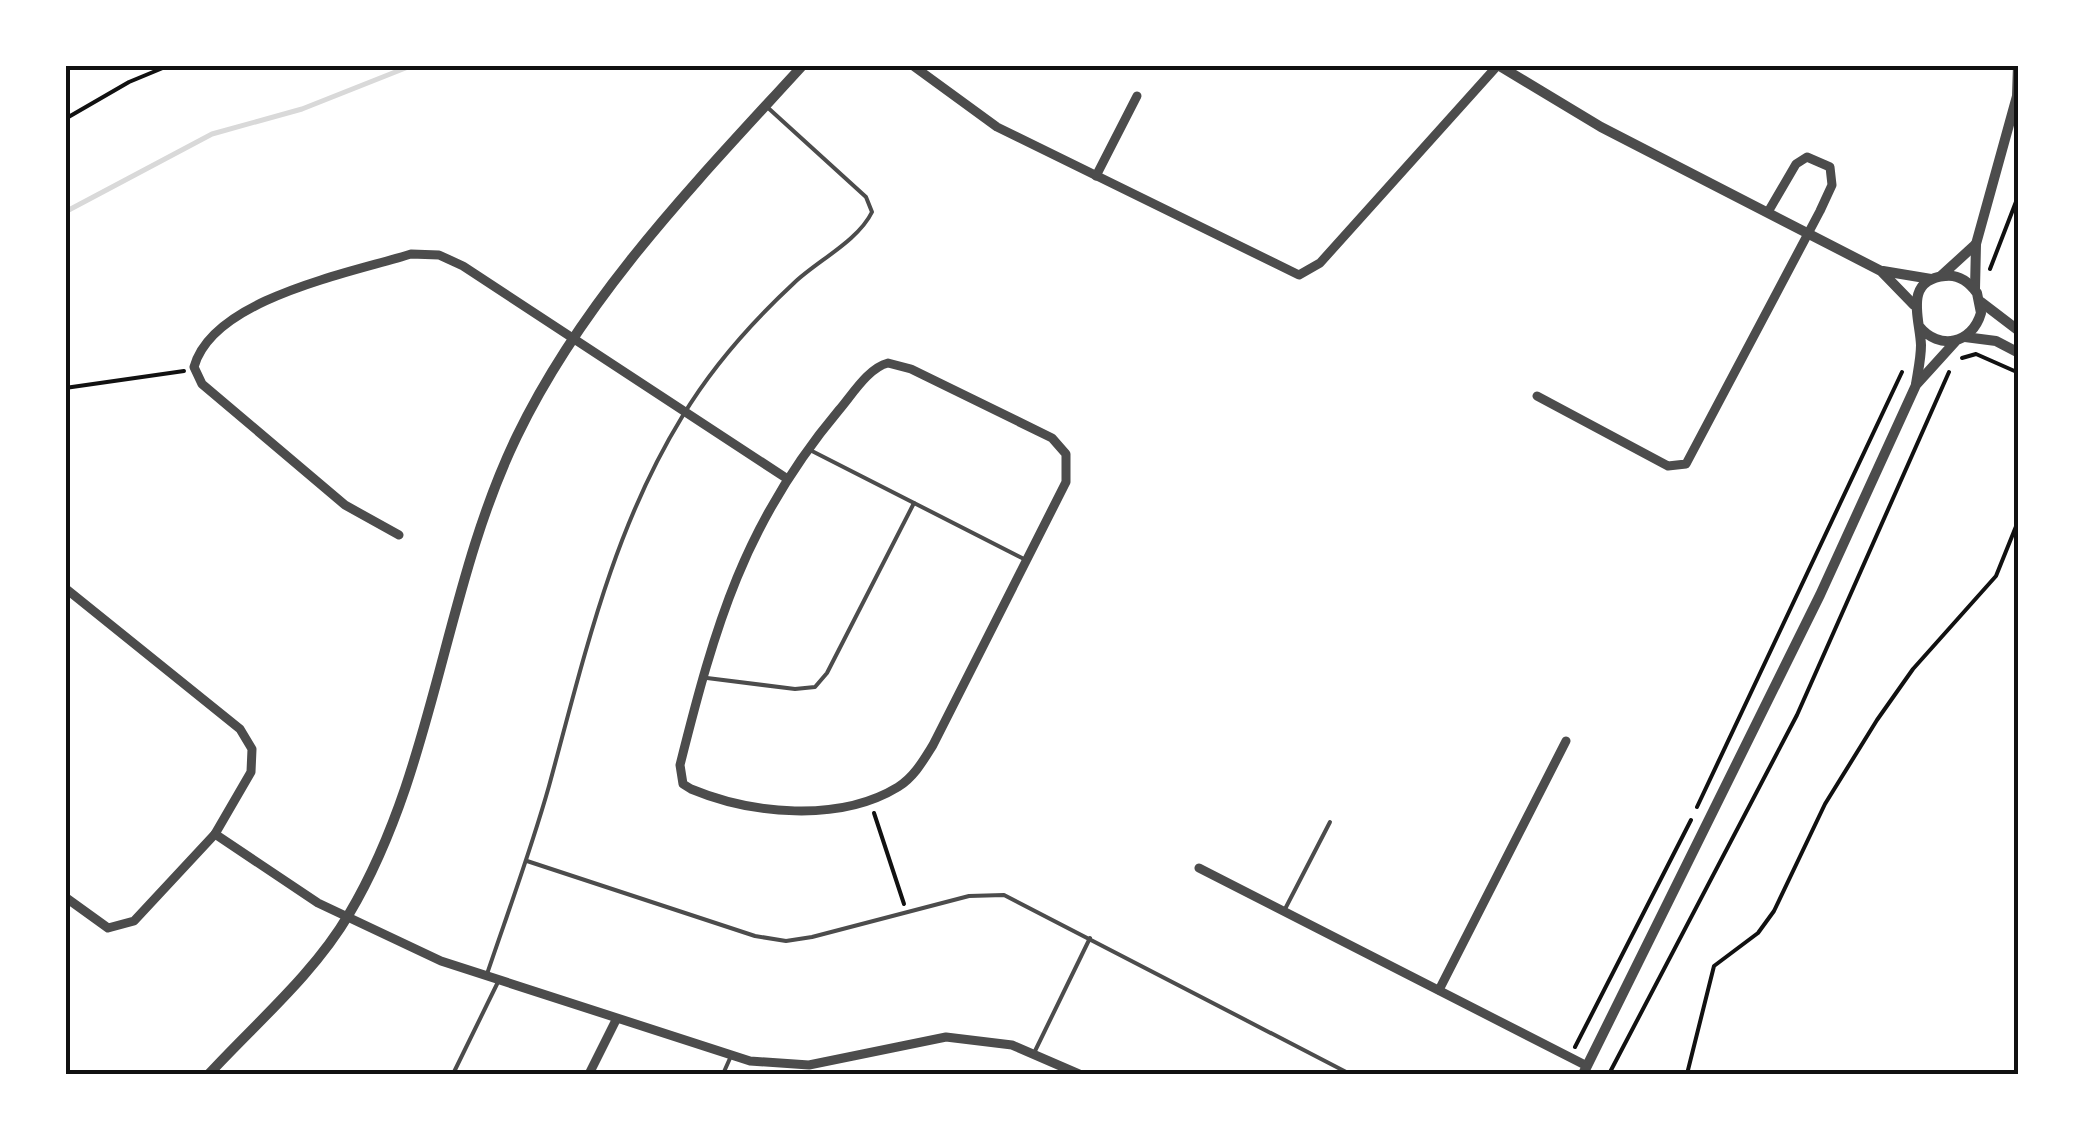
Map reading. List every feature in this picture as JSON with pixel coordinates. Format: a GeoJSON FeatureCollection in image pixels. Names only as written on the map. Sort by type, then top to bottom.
{"type":"FeatureCollection","features":[{"type":"Feature","properties":{"kind":"street"},"geometry":{"type":"LineString","coordinates":[[209,1074],[347,918],[395,820],[490,500],[517,435],[618,276],[803,65]]}},
{"type":"Feature","properties":{"kind":"street"},"geometry":{"type":"LineString","coordinates":[[912,65],[997,127],[1299,275],[1320,263],[1498,65],[1602,127],[1881,271],[1914,305],[1921,354],[1916,384],[1811,613],[1585,1070],[1570,1056],[1199,868]]}},
{"type":"Feature","properties":{"kind":"street"},"geometry":{"type":"LineString","coordinates":[[1975,290],[1976,244],[2017,96],[2018,65]]}},
{"type":"Feature","properties":{"kind":"street"},"geometry":{"type":"LineString","coordinates":[[1096,176],[1137,96]]}},
{"type":"Feature","properties":{"kind":"street"},"geometry":{"type":"LineString","coordinates":[[1538,396],[1668,466],[1686,464],[1832,185],[1830,166],[1822,159],[1807,157],[1796,164],[1768,212]]}},
{"type":"Feature","properties":{"kind":"street"},"geometry":{"type":"LineString","coordinates":[[1914,305],[1936,277],[1976,244]]}},
{"type":"Feature","properties":{"kind":"street"},"geometry":{"type":"LineString","coordinates":[[400,535],[345,506],[202,384],[194,367],[198,353],[218,330],[248,310],[426,253],[451,259],[786,478]]}},
{"type":"Feature","properties":{"kind":"street"},"geometry":{"type":"LineString","coordinates":[[1881,271],[1962,278],[1981,302],[2019,332]]}},
{"type":"Feature","properties":{"kind":"street"},"geometry":{"type":"LineString","coordinates":[[1916,384],[1978,322],[1981,302]]}},
{"type":"Feature","properties":{"kind":"street"},"geometry":{"type":"LineString","coordinates":[[1918,326],[1934,340],[1996,341],[2019,354]]}},
{"type":"Feature","properties":{"kind":"street"},"geometry":{"type":"LineString","coordinates":[[888,363],[911,368],[1052,438],[1066,454],[1068,474],[933,746],[911,776],[885,793],[832,807],[790,810],[690,789],[684,784],[680,765],[702,677],[732,583],[786,478],[808,449],[866,380],[888,363]]}},
{"type":"Feature","properties":{"kind":"street"},"geometry":{"type":"LineString","coordinates":[[65,588],[240,729],[252,749],[252,772],[215,834],[134,921],[108,928],[65,897]]}},
{"type":"Feature","properties":{"kind":"street"},"geometry":{"type":"LineString","coordinates":[[1439,990],[1566,741]]}},
{"type":"Feature","properties":{"kind":"street"},"geometry":{"type":"LineString","coordinates":[[215,834],[347,918],[485,978],[731,1056],[790,1066],[833,1062],[929,1038],[991,1040],[1034,1053],[1078,1074]]}},
{"type":"Feature","properties":{"kind":"street"},"geometry":{"type":"LineString","coordinates":[[590,1074],[616,1020]]}},
{"type":"Feature","properties":{"kind":"street"},"geometry":{"type":"LineString","coordinates":[[833,1062],[835,1074]]}},
{"type":"Feature","properties":{"kind":"lane"},"geometry":{"type":"LineString","coordinates":[[485,978],[526,860],[612,558],[651,469],[684,412],[758,319],[863,226],[872,212],[866,197],[766,106]]}},
{"type":"Feature","properties":{"kind":"lane"},"geometry":{"type":"LineString","coordinates":[[808,449],[1026,560]]}},
{"type":"Feature","properties":{"kind":"lane"},"geometry":{"type":"LineString","coordinates":[[702,677],[795,689],[815,687],[827,673],[914,503]]}},
{"type":"Feature","properties":{"kind":"lane"},"geometry":{"type":"LineString","coordinates":[[1284,912],[1330,822]]}},
{"type":"Feature","properties":{"kind":"lane"},"geometry":{"type":"LineString","coordinates":[[526,860],[772,940],[812,937],[994,893],[1090,938],[1350,1074]]}},
{"type":"Feature","properties":{"kind":"lane"},"geometry":{"type":"LineString","coordinates":[[1034,1053],[1090,938]]}},
{"type":"Feature","properties":{"kind":"lane"},"geometry":{"type":"LineString","coordinates":[[453,1074],[498,982]]}},
{"type":"Feature","properties":{"kind":"lane"},"geometry":{"type":"LineString","coordinates":[[723,1074],[731,1056]]}},
{"type":"Feature","properties":{"kind":"path"},"geometry":{"type":"LineString","coordinates":[[65,119],[128,82],[170,65]]}},
{"type":"Feature","properties":{"kind":"path"},"geometry":{"type":"LineString","coordinates":[[1988,278],[2019,194]]}},
{"type":"Feature","properties":{"kind":"path"},"geometry":{"type":"LineString","coordinates":[[1610,1074],[1797,715],[1950,370],[1962,357],[1976,354],[2019,373]]}},
{"type":"Feature","properties":{"kind":"path"},"geometry":{"type":"LineString","coordinates":[[1570,1056],[1702,797],[1904,365]]}},
{"type":"Feature","properties":{"kind":"path"},"geometry":{"type":"LineString","coordinates":[[65,388],[174,374],[194,367]]}},
{"type":"Feature","properties":{"kind":"path"},"geometry":{"type":"LineString","coordinates":[[1687,1074],[1714,966],[1758,933],[1774,911],[1825,804],[1877,720],[1913,668],[1996,576],[2019,518]]}},
{"type":"Feature","properties":{"kind":"path"},"geometry":{"type":"LineString","coordinates":[[874,813],[906,912]]}},
{"type":"Feature","properties":{"kind":"waterway"},"geometry":{"type":"LineString","coordinates":[[65,212],[212,134],[302,109],[413,65]]}}]}
